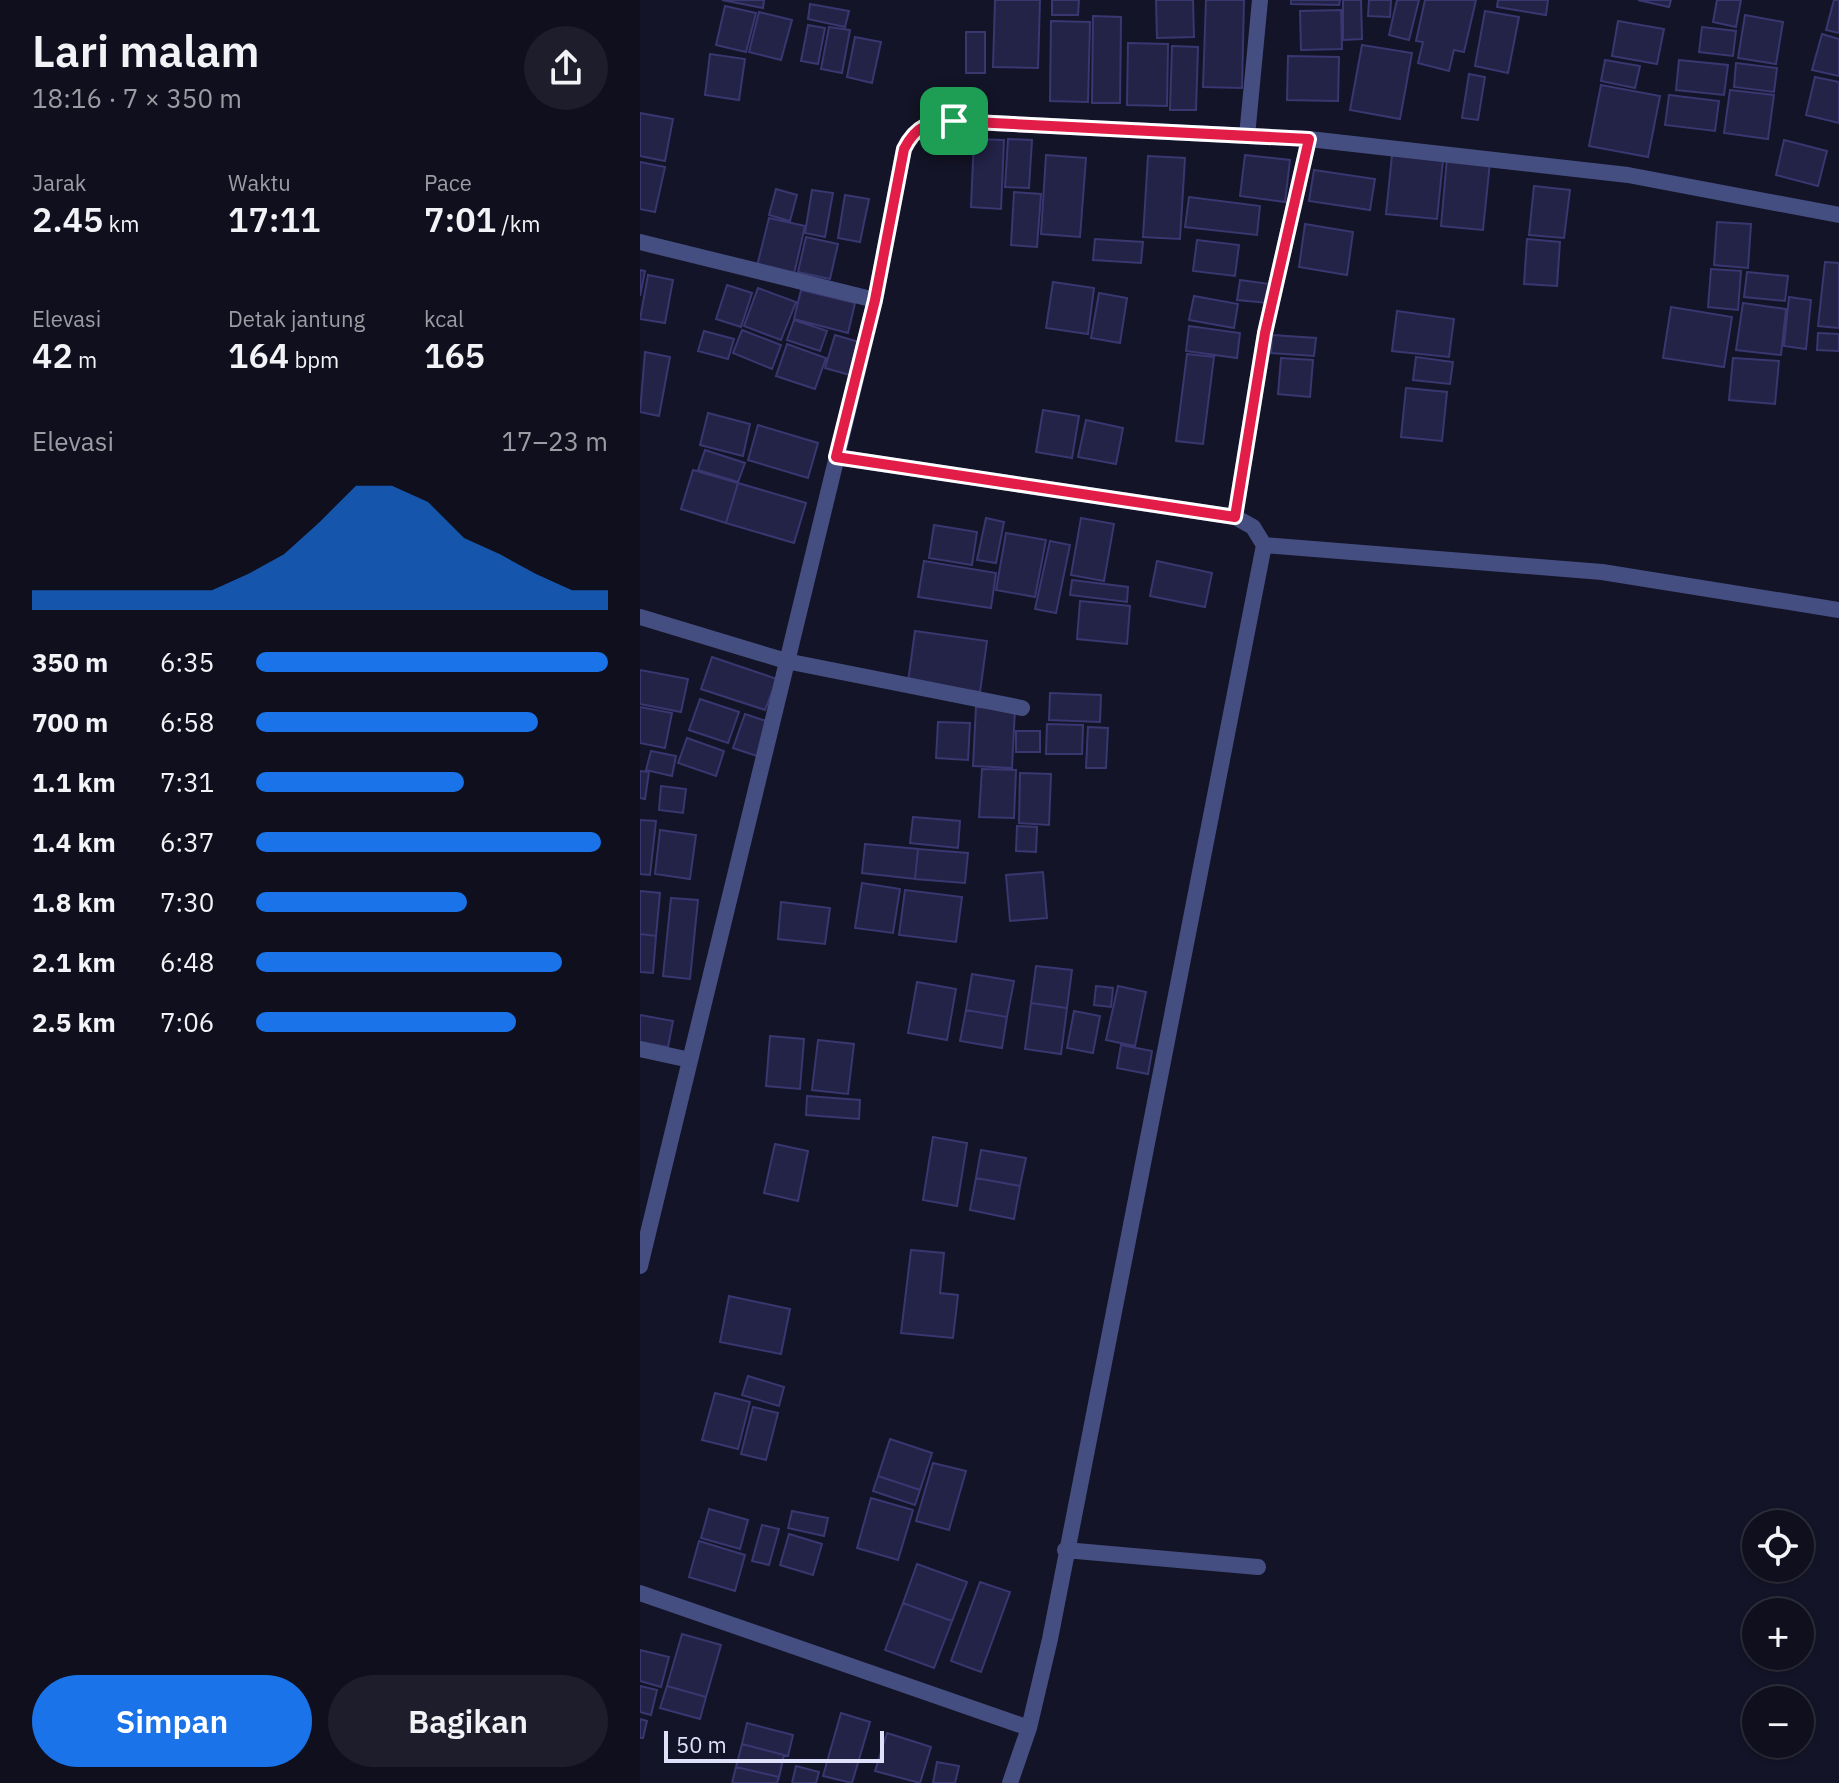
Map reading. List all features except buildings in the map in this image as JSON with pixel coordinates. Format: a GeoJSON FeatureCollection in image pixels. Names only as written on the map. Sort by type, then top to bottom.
{"type":"FeatureCollection","features":[{"type":"Feature","properties":{"kind":"street"},"geometry":{"type":"LineString","coordinates":[[1247,136],[1260,0]]}},
{"type":"Feature","properties":{"kind":"street"},"geometry":{"type":"LineString","coordinates":[[640,1266],[875,300],[904,149],[911,135],[927,122],[954,121],[1309,139],[1628,175],[1839,215]]}},
{"type":"Feature","properties":{"kind":"street"},"geometry":{"type":"LineString","coordinates":[[1235,517],[1265,333],[1309,139]]}},
{"type":"Feature","properties":{"kind":"street"},"geometry":{"type":"LineString","coordinates":[[640,242],[875,300]]}},
{"type":"Feature","properties":{"kind":"street"},"geometry":{"type":"LineString","coordinates":[[836,457],[1235,517],[1253,527],[1264,545],[1029,1728],[1010,1783]]}},
{"type":"Feature","properties":{"kind":"street"},"geometry":{"type":"LineString","coordinates":[[1264,545],[1602,572],[1839,610]]}},
{"type":"Feature","properties":{"kind":"street"},"geometry":{"type":"LineString","coordinates":[[640,617],[786,661],[1022,708]]}},
{"type":"Feature","properties":{"kind":"street"},"geometry":{"type":"LineString","coordinates":[[640,1049],[690,1060]]}},
{"type":"Feature","properties":{"kind":"street"},"geometry":{"type":"LineString","coordinates":[[1065,1550],[1258,1567]]}},
{"type":"Feature","properties":{"kind":"street"},"geometry":{"type":"LineString","coordinates":[[640,1593],[1029,1728]]}},
{"type":"Feature","properties":{"kind":"route"},"geometry":{"type":"LineString","coordinates":[[954,121],[1309,139],[1265,333],[1235,517],[836,457],[875,300],[904,149],[911,135],[927,122],[954,121]]}}]}
